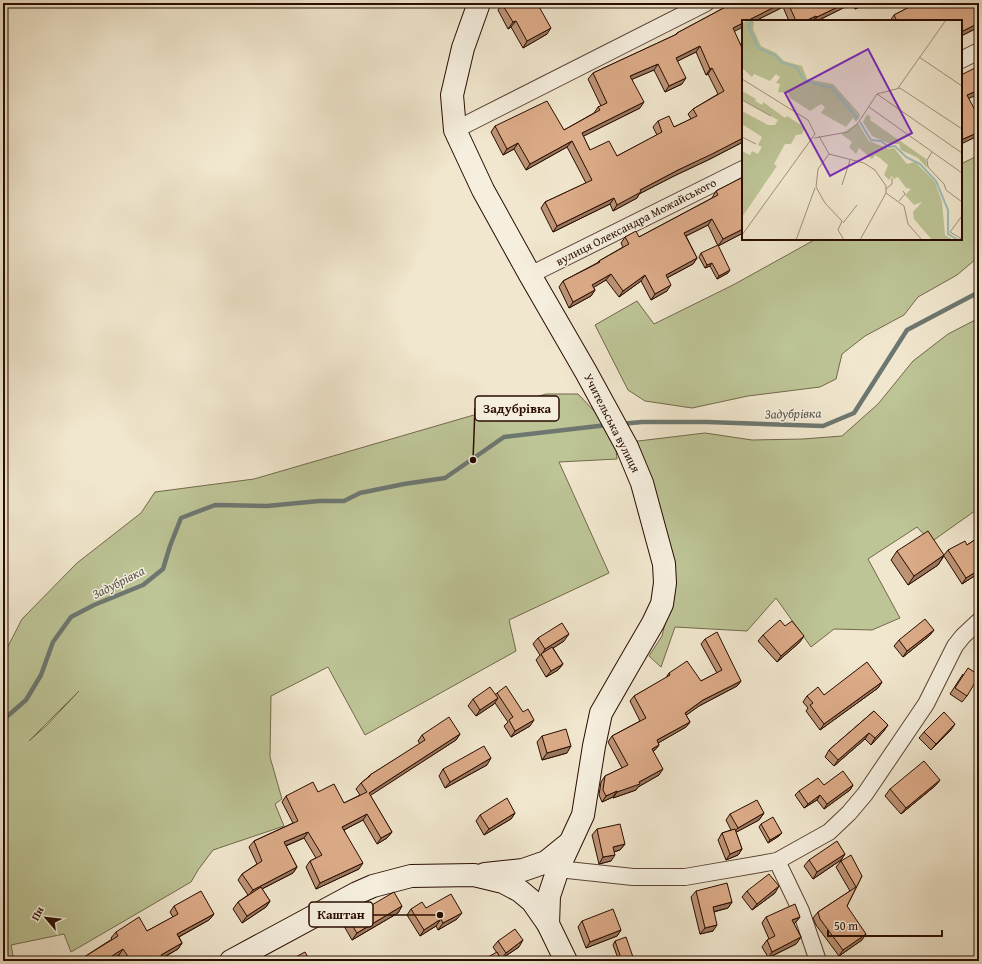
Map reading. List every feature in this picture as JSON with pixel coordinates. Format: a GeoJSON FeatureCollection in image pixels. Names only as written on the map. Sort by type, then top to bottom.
{"type":"FeatureCollection","features":[{"type":"Feature","properties":{"kind":"main road","name":"Учительська вулиця"},"geometry":{"type":"LineString","coordinates":[[479,3],[463,48],[452,95],[455,130],[483,190],[627,447],[642,483],[664,564],[664,590],[662,604],[653,623],[601,713],[583,815],[558,868],[549,896],[548,924]]}},
{"type":"Feature","properties":{"kind":"main road"},"geometry":{"type":"LineString","coordinates":[[232,961],[357,892],[374,886],[411,876],[434,877],[474,875],[524,870],[546,862],[570,843]]}},
{"type":"Feature","properties":{"kind":"main road"},"geometry":{"type":"LineString","coordinates":[[474,875],[503,882],[520,891],[532,901],[548,924],[566,961]]}},
{"type":"Feature","properties":{"kind":"street"},"geometry":{"type":"LineString","coordinates":[[455,130],[706,3]]}},
{"type":"Feature","properties":{"kind":"street"},"geometry":{"type":"LineString","coordinates":[[962,60],[979,51]]}},
{"type":"Feature","properties":{"kind":"street","name":"вулиця Олександра Можайського"},"geometry":{"type":"LineString","coordinates":[[530,275],[742,169]]}},
{"type":"Feature","properties":{"kind":"street"},"geometry":{"type":"LineString","coordinates":[[558,868],[633,877],[685,877],[777,862],[829,832],[865,794],[926,704],[955,646],[979,621]]}},
{"type":"Feature","properties":{"kind":"street"},"geometry":{"type":"LineString","coordinates":[[777,862],[801,911],[818,961]]}},
{"type":"Feature","properties":{"kind":"green space"},"geometry":{"type":"Polygon","coordinates":[[[979,155],[979,254],[976,259],[957,275],[918,297],[904,315],[865,336],[842,354],[836,379],[820,387],[748,396],[692,408],[645,401],[628,390],[595,325],[637,301],[654,324],[733,285],[814,240],[962,240],[962,164],[979,155]]]}},
{"type":"Feature","properties":{"kind":"green space"},"geometry":{"type":"Polygon","coordinates":[[[979,318],[979,508],[931,542],[917,527],[868,559],[900,618],[872,630],[834,629],[811,647],[776,598],[747,631],[675,627],[661,667],[649,656],[662,636],[669,607],[630,442],[705,433],[752,440],[803,439],[842,436],[878,404],[913,361],[948,334],[979,318]]]}},
{"type":"Feature","properties":{"kind":"green space"},"geometry":{"type":"Polygon","coordinates":[[[546,394],[578,394],[597,414],[615,440],[617,459],[559,462],[609,573],[509,620],[516,651],[365,735],[328,667],[271,696],[270,757],[282,799],[275,804],[284,826],[213,850],[191,882],[71,952],[64,934],[11,945],[14,961],[3,961],[3,656],[22,619],[77,563],[141,513],[155,492],[254,479],[546,394]],[[79,691],[29,741],[47,725],[79,691]]]}},
{"type":"Feature","properties":{"kind":"building"},"geometry":{"type":"Polygon","coordinates":[[[537,3],[551,28],[527,41],[516,21],[513,22],[502,4],[537,3]]]}},
{"type":"Feature","properties":{"kind":"building"},"geometry":{"type":"Polygon","coordinates":[[[733,3],[782,3],[749,20],[742,20],[742,24],[733,28],[742,48],[742,139],[640,190],[641,192],[617,205],[614,198],[557,226],[545,202],[592,180],[572,141],[530,164],[518,143],[507,149],[495,126],[547,101],[564,130],[600,110],[598,107],[607,103],[593,73],[677,34],[733,3]],[[700,46],[676,58],[686,78],[669,86],[658,64],[630,76],[644,102],[582,133],[590,150],[609,141],[617,156],[662,132],[658,121],[669,116],[674,127],[697,116],[693,109],[724,91],[712,68],[710,69],[700,46]]]}},
{"type":"Feature","properties":{"kind":"building"},"geometry":{"type":"Polygon","coordinates":[[[788,3],[846,3],[817,17],[816,16],[807,20],[796,20],[788,3]]]}},
{"type":"Feature","properties":{"kind":"building"},"geometry":{"type":"Polygon","coordinates":[[[917,3],[979,3],[979,23],[962,32],[962,20],[896,20],[894,15],[917,3]]]}},
{"type":"Feature","properties":{"kind":"building"},"geometry":{"type":"Polygon","coordinates":[[[979,66],[979,90],[967,95],[979,118],[979,132],[962,140],[962,74],[979,66]]]}},
{"type":"Feature","properties":{"kind":"building"},"geometry":{"type":"Polygon","coordinates":[[[742,178],[742,230],[723,239],[712,219],[684,233],[697,258],[666,275],[671,285],[655,294],[645,275],[623,291],[611,274],[592,285],[595,290],[573,302],[563,281],[600,262],[599,261],[629,244],[625,237],[636,231],[639,237],[718,195],[716,191],[742,178]]]}},
{"type":"Feature","properties":{"kind":"building"},"geometry":{"type":"Polygon","coordinates":[[[718,245],[730,270],[719,276],[712,263],[707,265],[701,253],[718,245]]]}},
{"type":"Feature","properties":{"kind":"building"},"geometry":{"type":"Polygon","coordinates":[[[928,531],[944,555],[914,576],[897,551],[928,531]]]}},
{"type":"Feature","properties":{"kind":"building"},"geometry":{"type":"Polygon","coordinates":[[[979,537],[979,570],[966,578],[948,550],[965,541],[967,545],[979,537]]]}},
{"type":"Feature","properties":{"kind":"building"},"geometry":{"type":"Polygon","coordinates":[[[925,619],[934,630],[907,651],[899,640],[925,619]]]}},
{"type":"Feature","properties":{"kind":"building"},"geometry":{"type":"Polygon","coordinates":[[[780,620],[785,626],[792,621],[804,636],[781,656],[763,635],[780,620]]]}},
{"type":"Feature","properties":{"kind":"building"},"geometry":{"type":"Polygon","coordinates":[[[562,623],[569,634],[545,649],[538,638],[562,623]]]}},
{"type":"Feature","properties":{"kind":"building"},"geometry":{"type":"Polygon","coordinates":[[[717,632],[741,681],[703,700],[685,713],[690,722],[657,740],[659,745],[652,749],[663,769],[639,782],[640,784],[606,796],[603,790],[605,776],[628,765],[612,736],[646,718],[634,696],[670,675],[669,673],[687,661],[701,681],[722,670],[705,639],[717,632]]]}},
{"type":"Feature","properties":{"kind":"building"},"geometry":{"type":"Polygon","coordinates":[[[552,647],[563,664],[551,671],[541,654],[552,647]]]}},
{"type":"Feature","properties":{"kind":"building"},"geometry":{"type":"Polygon","coordinates":[[[867,662],[882,682],[824,724],[810,705],[813,703],[807,696],[818,687],[824,695],[867,662]]]}},
{"type":"Feature","properties":{"kind":"building"},"geometry":{"type":"Polygon","coordinates":[[[968,668],[979,676],[967,696],[955,688],[968,668]]]}},
{"type":"Feature","properties":{"kind":"building"},"geometry":{"type":"Polygon","coordinates":[[[506,686],[523,712],[528,709],[534,720],[515,731],[509,720],[513,717],[497,693],[506,686]]]}},
{"type":"Feature","properties":{"kind":"building"},"geometry":{"type":"Polygon","coordinates":[[[490,687],[498,698],[480,710],[473,699],[490,687]]]}},
{"type":"Feature","properties":{"kind":"building"},"geometry":{"type":"Polygon","coordinates":[[[874,711],[888,725],[875,738],[869,733],[838,760],[829,750],[874,711]]]}},
{"type":"Feature","properties":{"kind":"building"},"geometry":{"type":"Polygon","coordinates":[[[944,712],[955,724],[936,744],[924,732],[944,712]]]}},
{"type":"Feature","properties":{"kind":"building"},"geometry":{"type":"Polygon","coordinates":[[[449,717],[460,734],[369,793],[392,832],[381,838],[367,814],[342,827],[363,863],[320,883],[310,861],[322,855],[308,832],[284,842],[297,867],[253,890],[242,874],[262,861],[254,841],[298,821],[286,796],[313,782],[318,792],[334,784],[344,803],[367,792],[361,783],[370,775],[425,740],[422,735],[449,717]]]}},
{"type":"Feature","properties":{"kind":"building"},"geometry":{"type":"Polygon","coordinates":[[[566,729],[571,746],[547,753],[542,736],[566,729]]]}},
{"type":"Feature","properties":{"kind":"building"},"geometry":{"type":"Polygon","coordinates":[[[484,746],[491,758],[450,782],[443,769],[484,746]]]}},
{"type":"Feature","properties":{"kind":"building"},"geometry":{"type":"Polygon","coordinates":[[[924,761],[940,780],[906,808],[890,789],[924,761]]]}},
{"type":"Feature","properties":{"kind":"building"},"geometry":{"type":"Polygon","coordinates":[[[843,771],[853,785],[827,804],[820,795],[808,804],[799,791],[818,778],[824,785],[843,771]]]}},
{"type":"Feature","properties":{"kind":"building"},"geometry":{"type":"Polygon","coordinates":[[[507,798],[515,813],[489,829],[480,815],[507,798]]]}},
{"type":"Feature","properties":{"kind":"building"},"geometry":{"type":"Polygon","coordinates":[[[757,800],[764,813],[738,828],[730,814],[757,800]]]}},
{"type":"Feature","properties":{"kind":"building"},"geometry":{"type":"Polygon","coordinates":[[[773,817],[782,833],[770,840],[761,824],[773,817]]]}},
{"type":"Feature","properties":{"kind":"building"},"geometry":{"type":"Polygon","coordinates":[[[620,824],[625,844],[613,847],[615,855],[603,857],[597,829],[620,824]]]}},
{"type":"Feature","properties":{"kind":"building"},"geometry":{"type":"Polygon","coordinates":[[[735,829],[742,849],[730,854],[722,833],[735,829]]]}},
{"type":"Feature","properties":{"kind":"building"},"geometry":{"type":"Polygon","coordinates":[[[837,841],[845,854],[817,872],[809,860],[837,841]]]}},
{"type":"Feature","properties":{"kind":"building"},"geometry":{"type":"Polygon","coordinates":[[[851,855],[862,876],[847,906],[866,934],[843,950],[820,919],[818,912],[856,887],[841,861],[851,855]]]}},
{"type":"Feature","properties":{"kind":"building"},"geometry":{"type":"Polygon","coordinates":[[[769,874],[779,886],[757,904],[747,891],[769,874]]]}},
{"type":"Feature","properties":{"kind":"building"},"geometry":{"type":"Polygon","coordinates":[[[727,883],[732,902],[713,907],[717,925],[705,928],[696,891],[727,883]]]}},
{"type":"Feature","properties":{"kind":"building"},"geometry":{"type":"Polygon","coordinates":[[[261,887],[270,901],[247,916],[238,902],[261,887]]]}},
{"type":"Feature","properties":{"kind":"building"},"geometry":{"type":"Polygon","coordinates":[[[201,891],[214,914],[177,934],[182,943],[161,955],[165,961],[131,961],[123,949],[104,961],[82,961],[81,959],[118,936],[116,932],[139,917],[147,931],[178,914],[174,906],[201,891]]]}},
{"type":"Feature","properties":{"kind":"building"},"geometry":{"type":"Polygon","coordinates":[[[394,892],[402,906],[357,933],[348,919],[394,892]]]}},
{"type":"Feature","properties":{"kind":"building"},"geometry":{"type":"Polygon","coordinates":[[[451,894],[462,913],[443,923],[441,919],[424,930],[411,909],[422,902],[426,908],[451,894]]]}},
{"type":"Feature","properties":{"kind":"building"},"geometry":{"type":"Polygon","coordinates":[[[795,904],[800,917],[792,920],[801,937],[772,952],[767,940],[775,936],[766,917],[795,904]]]}},
{"type":"Feature","properties":{"kind":"building"},"geometry":{"type":"Polygon","coordinates":[[[613,909],[621,930],[590,942],[582,921],[613,909]]]}},
{"type":"Feature","properties":{"kind":"building"},"geometry":{"type":"Polygon","coordinates":[[[515,929],[523,940],[506,953],[498,941],[515,929]]]}},
{"type":"Feature","properties":{"kind":"building"},"geometry":{"type":"Polygon","coordinates":[[[626,937],[633,957],[622,961],[615,941],[626,937]]]}},
{"type":"Feature","properties":{"kind":"building"},"geometry":{"type":"Polygon","coordinates":[[[305,952],[310,961],[288,961],[305,952]]]}},
{"type":"Feature","properties":{"kind":"building"},"geometry":{"type":"Polygon","coordinates":[[[497,952],[502,961],[481,961],[497,952]]]}},
{"type":"Feature","properties":{"kind":"building"},"geometry":{"type":"Polygon","coordinates":[[[772,956],[775,961],[762,961],[762,960],[772,956]]]}},
{"type":"Feature","properties":{"kind":"building"},"geometry":{"type":"Polygon","coordinates":[[[616,958],[618,961],[611,961],[616,958]]]}},
{"type":"Feature","properties":{"kind":"waterway","name":"Задубрівка"},"geometry":{"type":"LineString","coordinates":[[620,424],[642,422],[707,422],[823,426],[854,413],[907,330],[979,292]]}},
{"type":"Feature","properties":{"kind":"waterway","name":"Задубрівка"},"geometry":{"type":"LineString","coordinates":[[3,720],[26,700],[41,675],[53,642],[71,617],[94,605],[143,585],[163,569],[181,518],[215,505],[267,506],[319,501],[344,501],[360,493],[404,484],[445,478],[504,437],[607,425]]}},
{"type":"Feature","properties":{"kind":"place","name":"Задубрівка"},"geometry":{"type":"Point","coordinates":[473,460]}},
{"type":"Feature","properties":{"kind":"place","name":"Каштан"},"geometry":{"type":"Point","coordinates":[440,915]}}]}
